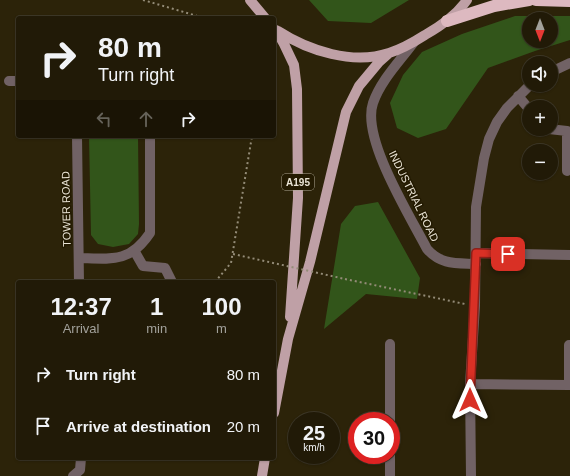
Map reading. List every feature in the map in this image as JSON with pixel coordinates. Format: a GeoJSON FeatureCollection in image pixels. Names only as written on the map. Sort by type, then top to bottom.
{"type":"FeatureCollection","features":[{"type":"Feature","properties":{"kind":"highway"},"geometry":{"type":"LineString","coordinates":[[447,21],[494,6],[529,0]]}},
{"type":"Feature","properties":{"kind":"highway"},"geometry":{"type":"LineString","coordinates":[[536,0],[570,1]]}},
{"type":"Feature","properties":{"kind":"main road"},"geometry":{"type":"LineString","coordinates":[[250,0],[263,16]]}},
{"type":"Feature","properties":{"kind":"main road","name":"A195"},"geometry":{"type":"LineString","coordinates":[[276,402],[288,339],[310,262],[346,112],[359,86],[379,62],[388,54],[414,42],[447,21],[467,0]]}},
{"type":"Feature","properties":{"kind":"main road","name":"A195"},"geometry":{"type":"LineString","coordinates":[[276,30],[304,46],[320,52],[341,56],[360,57],[388,54]]}},
{"type":"Feature","properties":{"kind":"main road","name":"A195"},"geometry":{"type":"LineString","coordinates":[[276,31],[294,66],[297,89],[298,198],[288,339]]}},
{"type":"Feature","properties":{"kind":"main road"},"geometry":{"type":"LineString","coordinates":[[262,476],[265,460]]}},
{"type":"Feature","properties":{"kind":"street","name":"INDUSTRIAL ROAD"},"geometry":{"type":"LineString","coordinates":[[414,42],[384,82],[373,103],[371,113],[376,145],[389,176],[432,256],[449,262],[476,264]]}},
{"type":"Feature","properties":{"kind":"street"},"geometry":{"type":"LineString","coordinates":[[558,69],[570,63]]}},
{"type":"Feature","properties":{"kind":"street"},"geometry":{"type":"LineString","coordinates":[[472,476],[470,384],[475,306],[476,206],[484,158],[489,139],[497,122],[507,108],[522,92]]}},
{"type":"Feature","properties":{"kind":"street"},"geometry":{"type":"LineString","coordinates":[[518,96],[522,101]]}},
{"type":"Feature","properties":{"kind":"street"},"geometry":{"type":"LineString","coordinates":[[558,130],[567,131],[567,171]]}},
{"type":"Feature","properties":{"kind":"street","name":"TOWER ROAD"},"geometry":{"type":"LineString","coordinates":[[77,138],[79,280]]}},
{"type":"Feature","properties":{"kind":"street"},"geometry":{"type":"LineString","coordinates":[[79,258],[119,258],[135,252],[143,244],[150,233],[150,138]]}},
{"type":"Feature","properties":{"kind":"street"},"geometry":{"type":"LineString","coordinates":[[135,252],[143,266],[165,268],[171,280]]}},
{"type":"Feature","properties":{"kind":"street"},"geometry":{"type":"LineString","coordinates":[[476,253],[570,254]]}},
{"type":"Feature","properties":{"kind":"street"},"geometry":{"type":"LineString","coordinates":[[390,344],[390,412]]}},
{"type":"Feature","properties":{"kind":"street"},"geometry":{"type":"LineString","coordinates":[[470,384],[569,385],[568,345]]}},
{"type":"Feature","properties":{"kind":"street"},"geometry":{"type":"LineString","coordinates":[[73,476],[80,470],[81,460]]}},
{"type":"Feature","properties":{"kind":"street"},"geometry":{"type":"LineString","coordinates":[[390,464],[390,476]]}},
{"type":"Feature","properties":{"kind":"path"},"geometry":{"type":"LineString","coordinates":[[143,0],[197,16]]}},
{"type":"Feature","properties":{"kind":"path"},"geometry":{"type":"LineString","coordinates":[[217,280],[231,263],[252,138]]}},
{"type":"Feature","properties":{"kind":"path"},"geometry":{"type":"LineString","coordinates":[[233,254],[475,306]]}},
{"type":"Feature","properties":{"kind":"green space"},"geometry":{"type":"Polygon","coordinates":[[[309,0],[409,0],[371,23],[328,21],[309,0]]]}},
{"type":"Feature","properties":{"kind":"green space"},"geometry":{"type":"Polygon","coordinates":[[[515,16],[522,16],[522,48],[545,48],[488,68],[446,129],[418,138],[397,128],[390,103],[403,75],[422,52],[462,34],[515,16]]]}},
{"type":"Feature","properties":{"kind":"green space"},"geometry":{"type":"Polygon","coordinates":[[[558,16],[570,16],[570,40],[558,44],[558,16]]]}},
{"type":"Feature","properties":{"kind":"green space"},"geometry":{"type":"Polygon","coordinates":[[[89,138],[138,138],[138,234],[129,244],[113,247],[98,244],[91,235],[89,138]]]}},
{"type":"Feature","properties":{"kind":"green space"},"geometry":{"type":"Polygon","coordinates":[[[378,202],[420,278],[417,299],[366,294],[324,329],[341,224],[355,206],[378,202]]]}},
{"type":"Feature","properties":{"kind":"route"},"geometry":{"type":"LineString","coordinates":[[470,400],[476,253],[508,254]]}}]}
